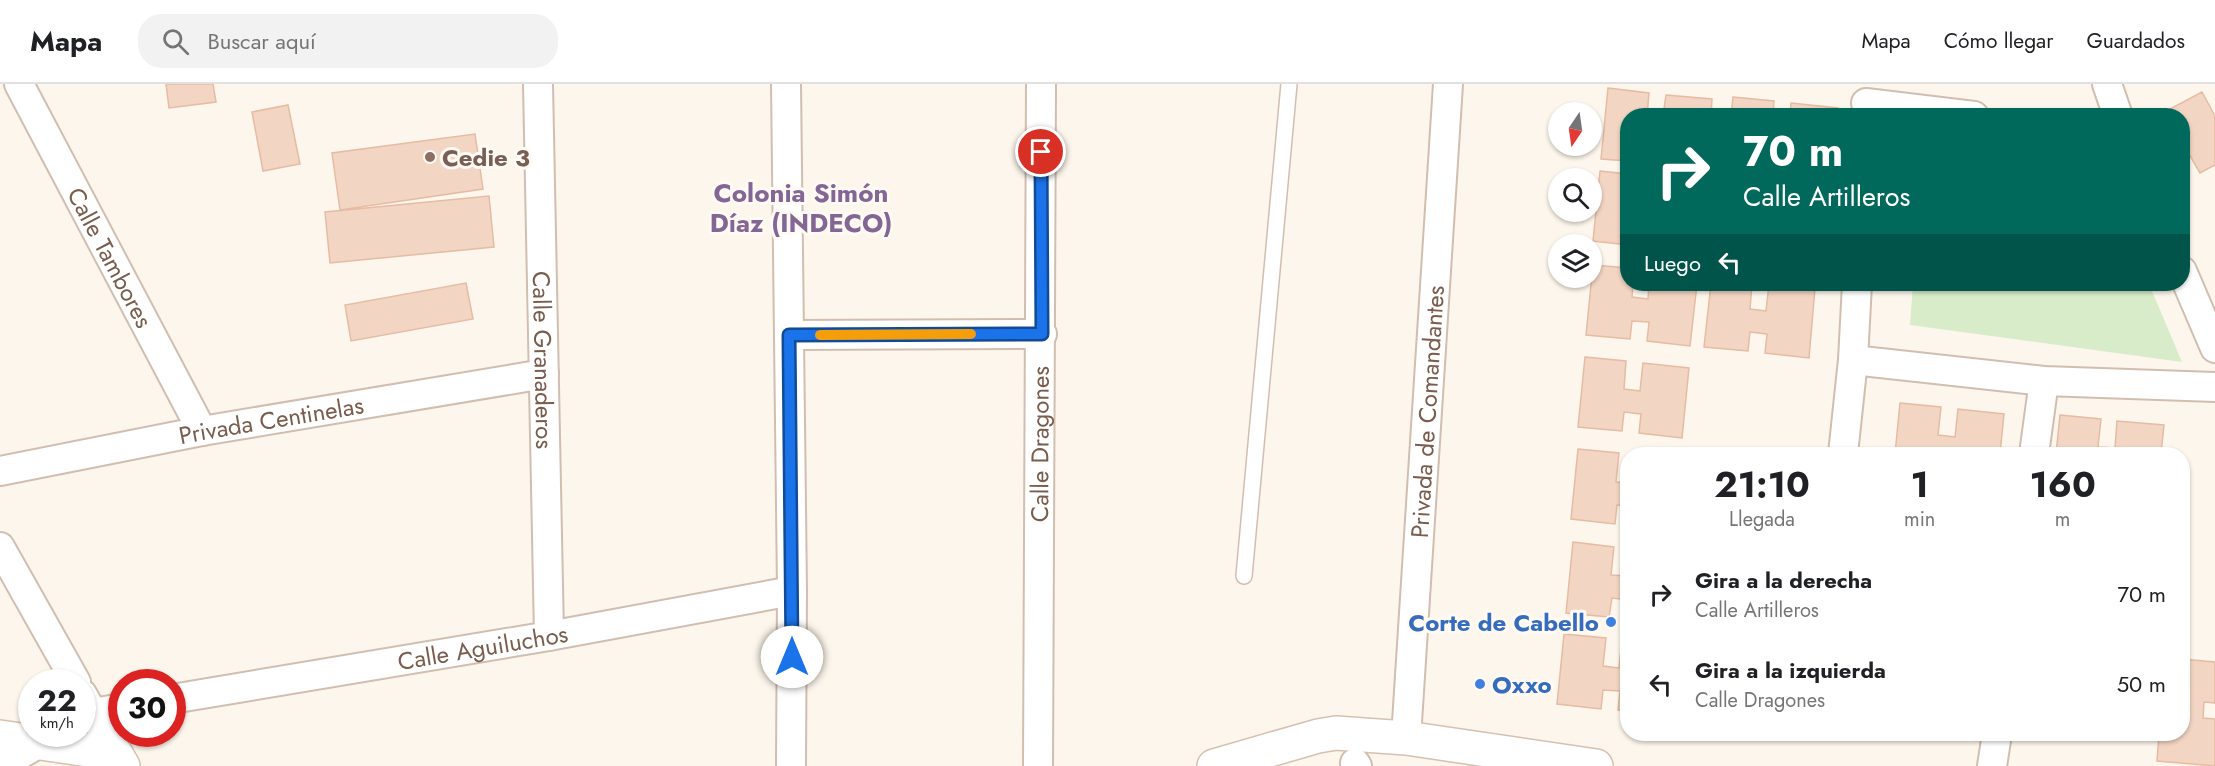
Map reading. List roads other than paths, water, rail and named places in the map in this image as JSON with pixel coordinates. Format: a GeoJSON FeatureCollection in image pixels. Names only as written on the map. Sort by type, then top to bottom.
{"type":"FeatureCollection","features":[{"type":"Feature","properties":{"kind":"main road"},"geometry":{"type":"LineString","coordinates":[[1214,766],[1318,736],[1336,733],[1406,738],[1596,766]]}},
{"type":"Feature","properties":{"kind":"main road"},"geometry":{"type":"LineString","coordinates":[[0,737],[18,737]]}},
{"type":"Feature","properties":{"kind":"main road"},"geometry":{"type":"LineString","coordinates":[[77,747],[119,760]]}},
{"type":"Feature","properties":{"kind":"street","name":"Calle Tambores"},"geometry":{"type":"LineString","coordinates":[[19,84],[202,431]]}},
{"type":"Feature","properties":{"kind":"street","name":"Calle Granaderos"},"geometry":{"type":"LineString","coordinates":[[538,84],[549,636]]}},
{"type":"Feature","properties":{"kind":"street"},"geometry":{"type":"LineString","coordinates":[[786,84],[792,591],[791,766]]}},
{"type":"Feature","properties":{"kind":"street","name":"Calle Dragones"},"geometry":{"type":"LineString","coordinates":[[1038,766],[1042,334],[1041,84]]}},
{"type":"Feature","properties":{"kind":"street","name":"Privada de Comandantes"},"geometry":{"type":"LineString","coordinates":[[1406,738],[1449,84]]}},
{"type":"Feature","properties":{"kind":"street"},"geometry":{"type":"LineString","coordinates":[[2107,84],[2115,108]]}},
{"type":"Feature","properties":{"kind":"street"},"geometry":{"type":"LineString","coordinates":[[1865,101],[1916,108]]}},
{"type":"Feature","properties":{"kind":"street"},"geometry":{"type":"LineString","coordinates":[[2190,290],[2215,348]]}},
{"type":"Feature","properties":{"kind":"street"},"geometry":{"type":"LineString","coordinates":[[1844,447],[1853,360],[1857,291]]}},
{"type":"Feature","properties":{"kind":"street"},"geometry":{"type":"LineString","coordinates":[[789,335],[1042,334]]}},
{"type":"Feature","properties":{"kind":"street"},"geometry":{"type":"LineString","coordinates":[[1853,360],[2044,381],[2215,387]]}},
{"type":"Feature","properties":{"kind":"street","name":"Privada Centinelas"},"geometry":{"type":"LineString","coordinates":[[0,471],[202,431],[544,374]]}},
{"type":"Feature","properties":{"kind":"street"},"geometry":{"type":"LineString","coordinates":[[2035,447],[2044,381]]}},
{"type":"Feature","properties":{"kind":"street"},"geometry":{"type":"LineString","coordinates":[[0,547],[69,669]]}},
{"type":"Feature","properties":{"kind":"street","name":"Calle Aguiluchos"},"geometry":{"type":"LineString","coordinates":[[186,697],[549,636],[792,591]]}},
{"type":"Feature","properties":{"kind":"street"},"geometry":{"type":"LineString","coordinates":[[96,724],[119,760]]}},
{"type":"Feature","properties":{"kind":"street"},"geometry":{"type":"LineString","coordinates":[[1992,766],[1995,741]]}},
{"type":"Feature","properties":{"kind":"street"},"geometry":{"type":"LineString","coordinates":[[0,766],[33,747]]}},
{"type":"Feature","properties":{"kind":"lane"},"geometry":{"type":"LineString","coordinates":[[1244,576],[1289,84]]}},
{"type":"Feature","properties":{"kind":"place","name":"Cedie 3"},"geometry":{"type":"Point","coordinates":[430,157]}},
{"type":"Feature","properties":{"kind":"place","name":"Corte de Cabello"},"geometry":{"type":"Point","coordinates":[1611,622]}},
{"type":"Feature","properties":{"kind":"place","name":"Oxxo"},"geometry":{"type":"Point","coordinates":[1480,684]}},
{"type":"Feature","properties":{"kind":"district","name":"Colonia Simón Díaz (INDECO)"},"geometry":{"type":"Point","coordinates":[801,208]}}]}
